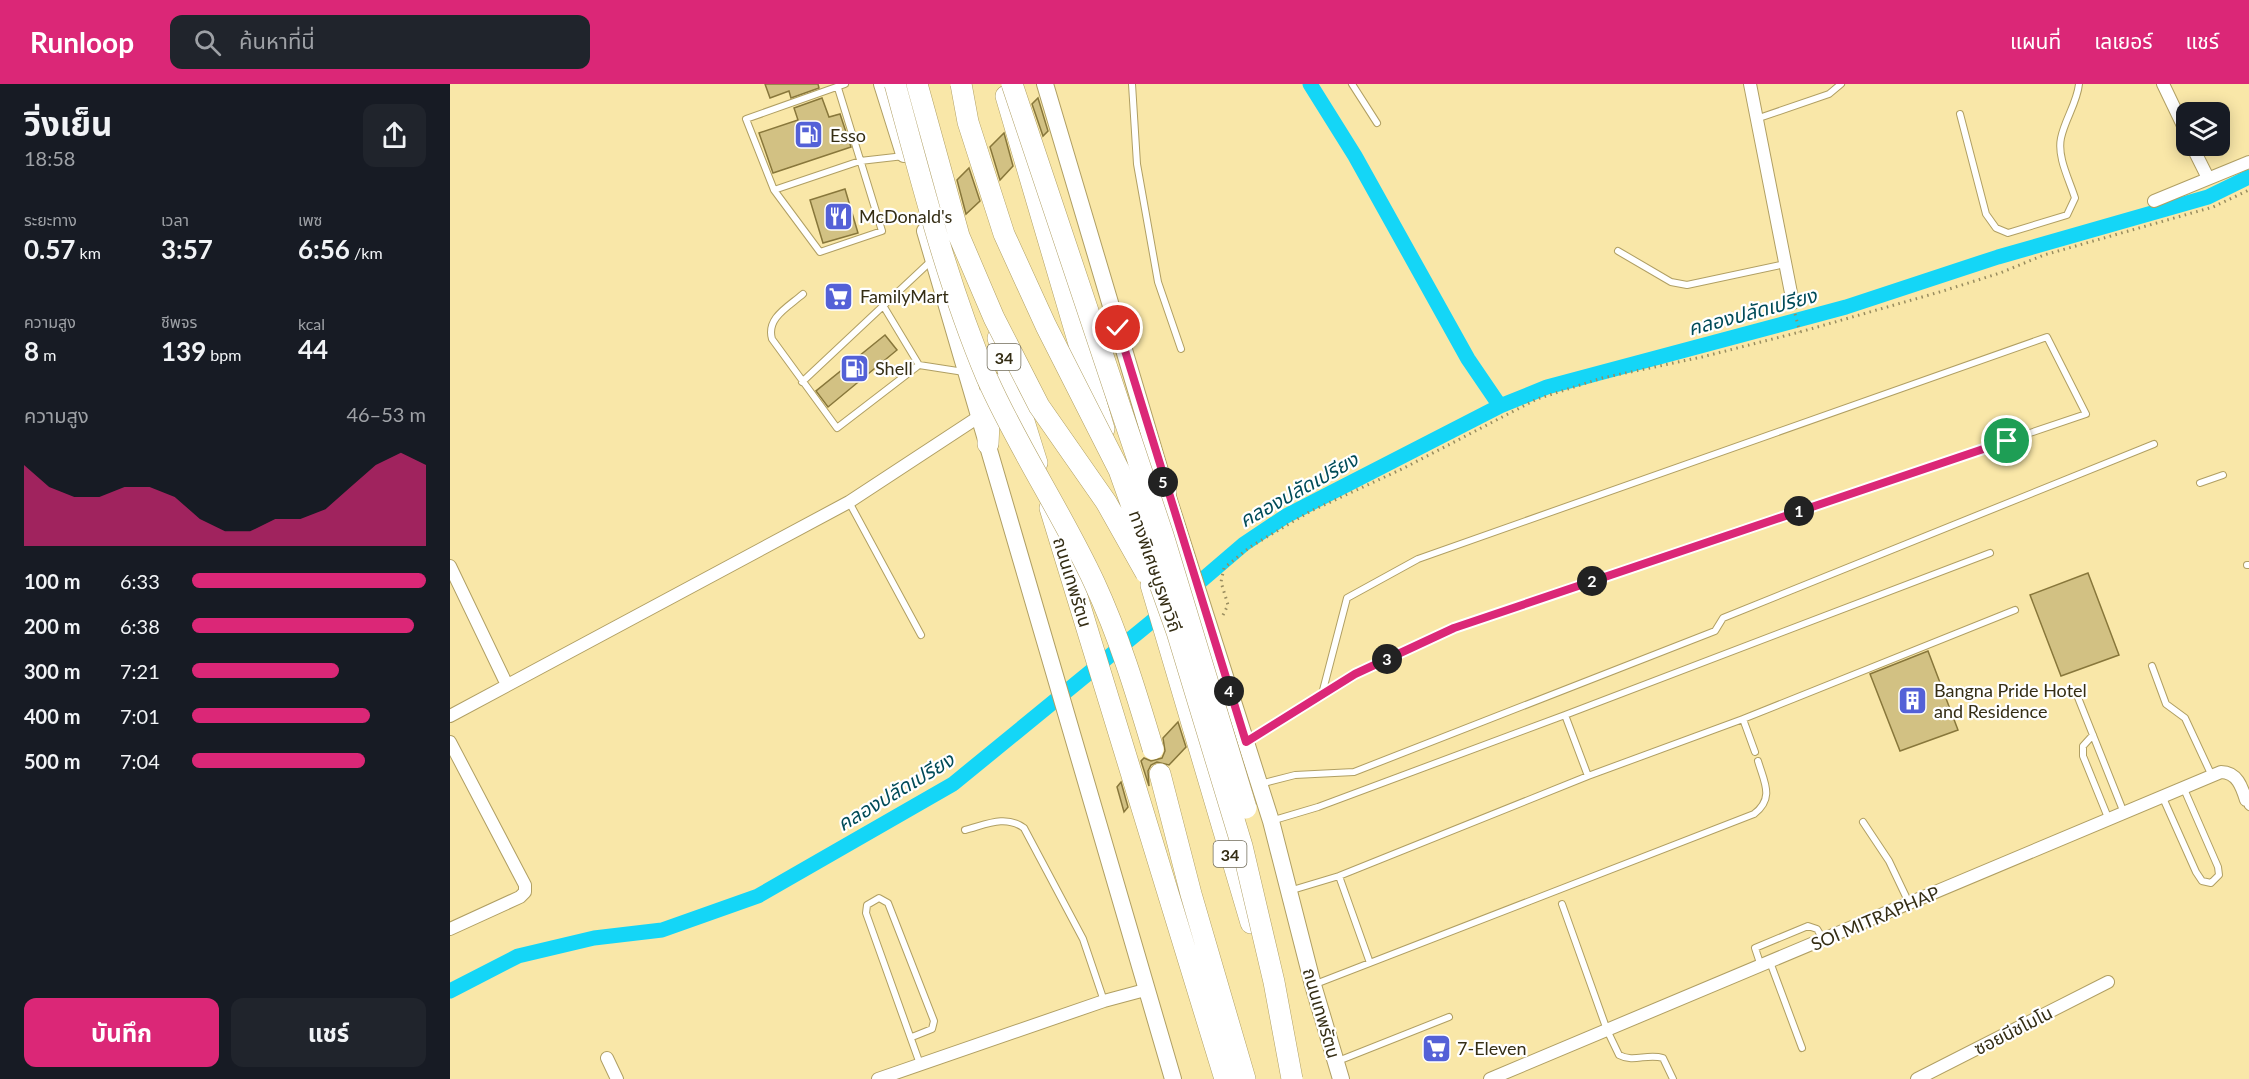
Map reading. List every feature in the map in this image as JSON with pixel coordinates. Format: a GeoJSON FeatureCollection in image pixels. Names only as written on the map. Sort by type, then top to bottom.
{"type":"FeatureCollection","features":[{"type":"Feature","properties":{"kind":"highway"},"geometry":{"type":"LineString","coordinates":[[895,84],[947,268],[968,330],[1008,422],[1097,590],[1130,673],[1153,749]]}},
{"type":"Feature","properties":{"kind":"highway"},"geometry":{"type":"LineString","coordinates":[[917,84],[959,236],[1025,383],[1122,527],[1170,630]]}},
{"type":"Feature","properties":{"kind":"highway","name":"ถนนเทพรัตน"},"geometry":{"type":"LineString","coordinates":[[925,84],[994,325],[1225,1079]]}},
{"type":"Feature","properties":{"kind":"highway","name":"ทางพิเศษบูรพาวิถี"},"geometry":{"type":"LineString","coordinates":[[961,84],[968,122],[1004,234],[1041,316],[1119,470],[1242,846],[1274,982],[1292,1079]]}},
{"type":"Feature","properties":{"kind":"highway","name":"34"},"geometry":{"type":"LineString","coordinates":[[1002,84],[1150,581],[1170,630],[1297,1079]]}},
{"type":"Feature","properties":{"kind":"highway"},"geometry":{"type":"LineString","coordinates":[[1012,84],[1192,627],[1256,843],[1288,979],[1306,1079]]}},
{"type":"Feature","properties":{"kind":"highway"},"geometry":{"type":"LineString","coordinates":[[988,444],[994,325]]}},
{"type":"Feature","properties":{"kind":"highway"},"geometry":{"type":"LineString","coordinates":[[1085,364],[1166,491]]}},
{"type":"Feature","properties":{"kind":"highway"},"geometry":{"type":"LineString","coordinates":[[1160,774],[1191,894],[1245,1079]]}},
{"type":"Feature","properties":{"kind":"main road","name":"34"},"geometry":{"type":"LineString","coordinates":[[882,84],[968,373],[1145,990],[1173,1079]]}},
{"type":"Feature","properties":{"kind":"main road","name":"ถนนเทพรัตน"},"geometry":{"type":"LineString","coordinates":[[1045,84],[1166,491],[1271,821],[1313,985],[1341,1079]]}},
{"type":"Feature","properties":{"kind":"street"},"geometry":{"type":"LineString","coordinates":[[1750,84],[1759,118],[1793,303]]}},
{"type":"Feature","properties":{"kind":"street"},"geometry":{"type":"LineString","coordinates":[[2163,84],[2176,111]]}},
{"type":"Feature","properties":{"kind":"street"},"geometry":{"type":"LineString","coordinates":[[2197,156],[2208,178]]}},
{"type":"Feature","properties":{"kind":"street"},"geometry":{"type":"LineString","coordinates":[[2154,201],[2249,162]]}},
{"type":"Feature","properties":{"kind":"street"},"geometry":{"type":"LineString","coordinates":[[450,716],[849,502],[980,416]]}},
{"type":"Feature","properties":{"kind":"street"},"geometry":{"type":"LineString","coordinates":[[450,566],[507,685]]}},
{"type":"Feature","properties":{"kind":"street"},"geometry":{"type":"LineString","coordinates":[[450,742],[525,885],[525,892],[520,897],[450,929]]}},
{"type":"Feature","properties":{"kind":"street"},"geometry":{"type":"LineString","coordinates":[[2212,776],[2227,772],[2234,777],[2242,786],[2248,804]]}},
{"type":"Feature","properties":{"kind":"street","name":"SOI MITRAPHAP"},"geometry":{"type":"LineString","coordinates":[[1490,1079],[2212,776]]}},
{"type":"Feature","properties":{"kind":"street","name":"ซอยนีชโมโน"},"geometry":{"type":"LineString","coordinates":[[1917,1079],[2108,982]]}},
{"type":"Feature","properties":{"kind":"street"},"geometry":{"type":"LineString","coordinates":[[878,1079],[1104,1000],[1145,990]]}},
{"type":"Feature","properties":{"kind":"street"},"geometry":{"type":"LineString","coordinates":[[607,1058],[617,1079]]}},
{"type":"Feature","properties":{"kind":"lane"},"geometry":{"type":"LineString","coordinates":[[838,88],[882,231],[820,252],[774,190],[746,119],[845,84]]}},
{"type":"Feature","properties":{"kind":"lane"},"geometry":{"type":"LineString","coordinates":[[1132,84],[1137,164],[1158,282],[1181,349]]}},
{"type":"Feature","properties":{"kind":"lane"},"geometry":{"type":"LineString","coordinates":[[1352,84],[1377,123]]}},
{"type":"Feature","properties":{"kind":"lane"},"geometry":{"type":"LineString","coordinates":[[1759,118],[1829,94],[1841,84]]}},
{"type":"Feature","properties":{"kind":"lane"},"geometry":{"type":"LineString","coordinates":[[1960,114],[1986,214],[1996,228],[2008,234],[2067,215],[2074,198],[2061,153],[2061,140],[2078,96],[2079,84]]}},
{"type":"Feature","properties":{"kind":"lane"},"geometry":{"type":"LineString","coordinates":[[774,190],[860,161],[904,156]]}},
{"type":"Feature","properties":{"kind":"lane"},"geometry":{"type":"LineString","coordinates":[[1618,251],[1671,282],[1687,285],[1785,264]]}},
{"type":"Feature","properties":{"kind":"lane"},"geometry":{"type":"LineString","coordinates":[[802,382],[933,259]]}},
{"type":"Feature","properties":{"kind":"lane"},"geometry":{"type":"LineString","coordinates":[[803,294],[776,317],[770,332],[772,339],[802,382],[837,428],[919,365],[968,373]]}},
{"type":"Feature","properties":{"kind":"lane"},"geometry":{"type":"LineString","coordinates":[[884,307],[919,365]]}},
{"type":"Feature","properties":{"kind":"lane"},"geometry":{"type":"LineString","coordinates":[[1246,742],[1355,674],[1454,628],[2086,414],[2047,337],[1418,559],[1347,598],[1322,694]]}},
{"type":"Feature","properties":{"kind":"lane"},"geometry":{"type":"LineString","coordinates":[[1259,784],[1295,775],[1354,772],[1715,631],[1723,618],[2154,444]]}},
{"type":"Feature","properties":{"kind":"lane"},"geometry":{"type":"LineString","coordinates":[[2200,483],[2223,475]]}},
{"type":"Feature","properties":{"kind":"lane"},"geometry":{"type":"LineString","coordinates":[[849,502],[921,635]]}},
{"type":"Feature","properties":{"kind":"lane"},"geometry":{"type":"LineString","coordinates":[[1271,821],[1318,807],[1565,715],[1990,553]]}},
{"type":"Feature","properties":{"kind":"lane"},"geometry":{"type":"LineString","coordinates":[[1289,892],[1339,876],[1588,776],[1743,720],[2015,610]]}},
{"type":"Feature","properties":{"kind":"lane"},"geometry":{"type":"LineString","coordinates":[[2152,666],[2166,704],[2185,718],[2212,776]]}},
{"type":"Feature","properties":{"kind":"lane"},"geometry":{"type":"LineString","coordinates":[[2075,690],[2124,814]]}},
{"type":"Feature","properties":{"kind":"lane"},"geometry":{"type":"LineString","coordinates":[[1565,715],[1588,776]]}},
{"type":"Feature","properties":{"kind":"lane"},"geometry":{"type":"LineString","coordinates":[[1743,720],[1755,752]]}},
{"type":"Feature","properties":{"kind":"lane"},"geometry":{"type":"LineString","coordinates":[[2093,735],[2083,746],[2083,756],[2109,820]]}},
{"type":"Feature","properties":{"kind":"lane"},"geometry":{"type":"LineString","coordinates":[[1313,985],[1754,813],[1765,806],[1768,795],[1758,760]]}},
{"type":"Feature","properties":{"kind":"lane"},"geometry":{"type":"LineString","coordinates":[[2163,798],[2196,872],[2202,881],[2211,883],[2219,875],[2218,867],[2184,789]]}},
{"type":"Feature","properties":{"kind":"lane"},"geometry":{"type":"LineString","coordinates":[[965,830],[1005,820],[1014,821],[1024,828],[1083,939],[1104,1000]]}},
{"type":"Feature","properties":{"kind":"lane"},"geometry":{"type":"LineString","coordinates":[[1863,822],[1888,861],[1910,904]]}},
{"type":"Feature","properties":{"kind":"lane"},"geometry":{"type":"LineString","coordinates":[[1339,876],[1371,963]]}},
{"type":"Feature","properties":{"kind":"lane"},"geometry":{"type":"LineString","coordinates":[[912,1037],[932,1029],[934,1021],[888,903],[879,898],[867,905],[866,913],[912,1037],[920,1065]]}},
{"type":"Feature","properties":{"kind":"lane"},"geometry":{"type":"LineString","coordinates":[[1562,904],[1607,1030],[1619,1055],[1630,1060],[1656,1056],[1663,1058],[1673,1079]]}},
{"type":"Feature","properties":{"kind":"lane"},"geometry":{"type":"LineString","coordinates":[[1803,1048],[1765,964],[1755,948],[1808,926],[1817,929],[1824,940]]}},
{"type":"Feature","properties":{"kind":"lane"},"geometry":{"type":"LineString","coordinates":[[1336,1062],[1449,1017]]}},
{"type":"Feature","properties":{"kind":"path"},"geometry":{"type":"LineString","coordinates":[[1223,615],[1228,605],[1221,582],[1224,568],[1250,547],[1311,511],[1411,465],[1537,399],[1613,375],[1702,357],[1800,332],[1992,275],[2063,249],[2213,207],[2249,189]]}},
{"type":"Feature","properties":{"kind":"path"},"geometry":{"type":"LineString","coordinates":[[1797,322],[1800,332]]}},
{"type":"Feature","properties":{"kind":"building"},"geometry":{"type":"Polygon","coordinates":[[[765,84],[818,84],[819,88],[791,98],[789,91],[770,98],[765,84]]]}},
{"type":"Feature","properties":{"kind":"building"},"geometry":{"type":"Polygon","coordinates":[[[822,98],[829,117],[840,114],[851,147],[773,173],[759,133],[798,120],[794,108],[822,98]]]}},
{"type":"Feature","properties":{"kind":"building"},"geometry":{"type":"Polygon","coordinates":[[[1038,98],[1048,131],[1043,136],[1032,104],[1038,98]]]}},
{"type":"Feature","properties":{"kind":"building"},"geometry":{"type":"Polygon","coordinates":[[[1004,133],[1013,166],[1000,180],[990,147],[1004,133]]]}},
{"type":"Feature","properties":{"kind":"building"},"geometry":{"type":"Polygon","coordinates":[[[969,168],[980,201],[966,214],[957,180],[969,168]]]}},
{"type":"Feature","properties":{"kind":"building"},"geometry":{"type":"Polygon","coordinates":[[[845,189],[858,233],[823,243],[810,200],[845,189]]]}},
{"type":"Feature","properties":{"kind":"building"},"geometry":{"type":"Polygon","coordinates":[[[885,335],[897,350],[828,407],[816,391],[885,335]]]}},
{"type":"Feature","properties":{"kind":"building","name":"Bangna Pride Hotel and Residence"},"geometry":{"type":"Polygon","coordinates":[[[2088,573],[2119,655],[2061,676],[2030,595],[2088,573]]]}},
{"type":"Feature","properties":{"kind":"building","name":"Bangna Pride Hotel and Residence"},"geometry":{"type":"Polygon","coordinates":[[[1928,651],[1958,730],[1900,751],[1870,674],[1928,651]]]}},
{"type":"Feature","properties":{"kind":"building"},"geometry":{"type":"Polygon","coordinates":[[[1178,722],[1186,747],[1169,765],[1157,762],[1151,765],[1148,771],[1149,786],[1141,761],[1144,758],[1151,761],[1162,758],[1165,751],[1163,738],[1178,722]]]}},
{"type":"Feature","properties":{"kind":"building"},"geometry":{"type":"Polygon","coordinates":[[[1121,782],[1128,807],[1124,812],[1117,787],[1121,782]]]}},
{"type":"Feature","properties":{"kind":"waterway"},"geometry":{"type":"LineString","coordinates":[[1310,84],[1355,156],[1468,359],[1500,406]]}},
{"type":"Feature","properties":{"kind":"waterway","name":"คลองปลัดเปรียง"},"geometry":{"type":"LineString","coordinates":[[1188,592],[1244,544],[1286,516],[1500,406],[1547,387],[1846,307],[1998,257],[2208,197],[2249,177]]}},
{"type":"Feature","properties":{"kind":"waterway","name":"คลองปลัดเปรียง"},"geometry":{"type":"LineString","coordinates":[[450,991],[518,956],[594,938],[662,930],[758,896],[953,784],[1167,609]]}},
{"type":"Feature","properties":{"kind":"place","name":"Esso"},"geometry":{"type":"Point","coordinates":[809,135]}},
{"type":"Feature","properties":{"kind":"place","name":"McDonald's"},"geometry":{"type":"Point","coordinates":[838,216]}},
{"type":"Feature","properties":{"kind":"place","name":"FamilyMart"},"geometry":{"type":"Point","coordinates":[839,296]}},
{"type":"Feature","properties":{"kind":"place","name":"Shell"},"geometry":{"type":"Point","coordinates":[854,368]}},
{"type":"Feature","properties":{"kind":"place","name":"Bangna Pride Hotel and Residence"},"geometry":{"type":"Point","coordinates":[1913,700]}},
{"type":"Feature","properties":{"kind":"place","name":"7-Eleven"},"geometry":{"type":"Point","coordinates":[1436,1048]}},
{"type":"Feature","properties":{"kind":"route"},"geometry":{"type":"LineString","coordinates":[[1118,328],[1166,491],[1246,742],[1355,674],[1454,628],[2007,441]]}}]}
